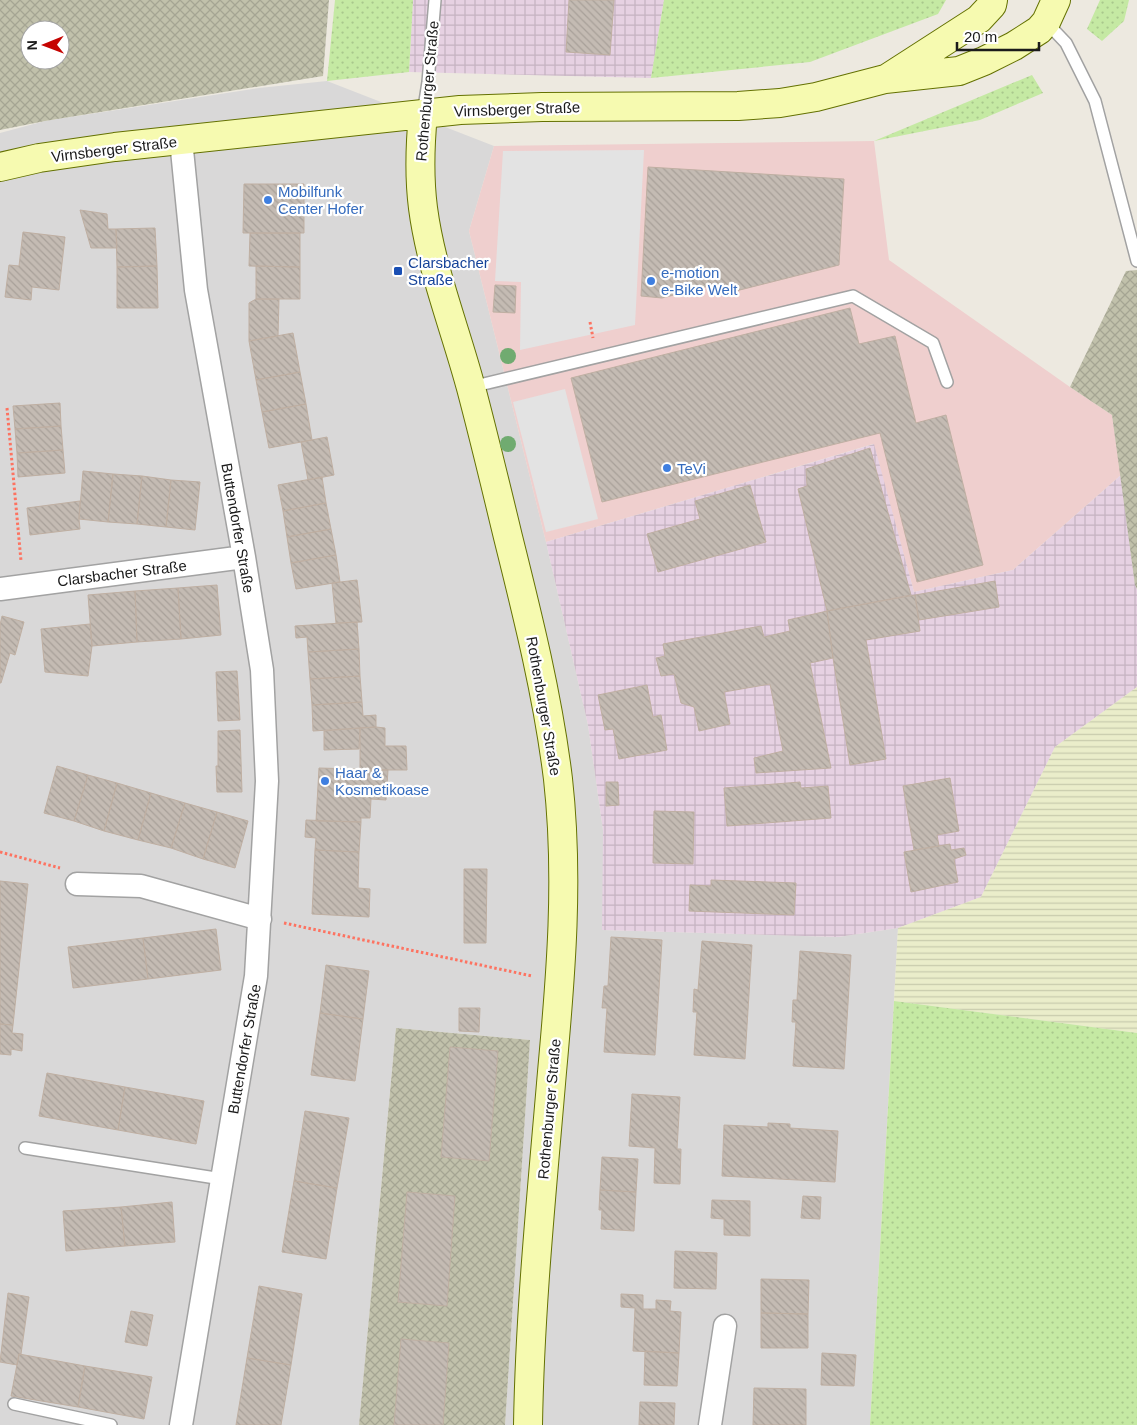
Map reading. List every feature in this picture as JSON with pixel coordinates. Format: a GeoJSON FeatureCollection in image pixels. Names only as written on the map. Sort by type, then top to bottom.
{"type":"FeatureCollection","features":[{"type":"Feature","properties":{"kind":"main road","name":"Virnsberger Straße"},"geometry":{"type":"LineString","coordinates":[[885,79],[986,9]]}},
{"type":"Feature","properties":{"kind":"main road","name":"Virnsberger Straße"},"geometry":{"type":"LineString","coordinates":[[0,167],[39,158],[96,150],[422,114],[501,108],[698,107],[780,103],[816,97],[885,79],[959,72],[1014,46],[1047,17]]}},
{"type":"Feature","properties":{"kind":"main road","name":"Rothenburger Straße"},"geometry":{"type":"LineString","coordinates":[[422,114],[421,192],[427,231],[471,387],[526,609],[554,754],[562,823],[564,908],[560,981],[532,1314],[528,1425]]}},
{"type":"Feature","properties":{"kind":"street","name":"Buttendorfer Straße"},"geometry":{"type":"LineString","coordinates":[[181,140],[196,290],[244,557],[262,670],[267,781],[256,976],[181,1425]]}},
{"type":"Feature","properties":{"kind":"street","name":"Clarsbacher Straße"},"geometry":{"type":"LineString","coordinates":[[0,589],[244,557]]}},
{"type":"Feature","properties":{"kind":"street"},"geometry":{"type":"LineString","coordinates":[[77,884],[141,886],[260,918]]}},
{"type":"Feature","properties":{"kind":"street"},"geometry":{"type":"LineString","coordinates":[[710,1425],[725,1326]]}},
{"type":"Feature","properties":{"kind":"lane","name":"Rothenburger Straße"},"geometry":{"type":"LineString","coordinates":[[422,114],[428,82],[434,0]]}},
{"type":"Feature","properties":{"kind":"lane"},"geometry":{"type":"LineString","coordinates":[[1047,17],[1066,43],[1095,101],[1137,261]]}},
{"type":"Feature","properties":{"kind":"lane"},"geometry":{"type":"LineString","coordinates":[[471,387],[853,296],[933,343],[947,382]]}},
{"type":"Feature","properties":{"kind":"lane"},"geometry":{"type":"LineString","coordinates":[[25,1148],[222,1179]]}},
{"type":"Feature","properties":{"kind":"lane"},"geometry":{"type":"LineString","coordinates":[[14,1404],[111,1425]]}},
{"type":"Feature","properties":{"kind":"path"},"geometry":{"type":"LineString","coordinates":[[7,408],[23,586]]}},
{"type":"Feature","properties":{"kind":"path"},"geometry":{"type":"LineString","coordinates":[[0,852],[58,867],[77,884]]}},
{"type":"Feature","properties":{"kind":"path"},"geometry":{"type":"LineString","coordinates":[[260,918],[560,981]]}},
{"type":"Feature","properties":{"kind":"shaded area"},"geometry":{"type":"Polygon","coordinates":[[[0,0],[329,0],[323,76],[0,130],[0,0]]]}},
{"type":"Feature","properties":{"kind":"shaded area"},"geometry":{"type":"Polygon","coordinates":[[[413,0],[664,0],[651,78],[409,72],[413,0]]]}},
{"type":"Feature","properties":{"kind":"shaded area"},"geometry":{"type":"Polygon","coordinates":[[[327,81],[494,146],[469,231],[546,542],[588,725],[603,830],[603,930],[838,937],[898,928],[870,1425],[505,1425],[530,1040],[396,1028],[359,1425],[0,1425],[0,133],[45,121],[259,88],[327,81]]]}},
{"type":"Feature","properties":{"kind":"shaded area"},"geometry":{"type":"Polygon","coordinates":[[[874,141],[889,260],[1112,415],[1121,475],[1013,570],[914,592],[873,444],[546,542],[469,231],[494,146],[874,141]]]}},
{"type":"Feature","properties":{"kind":"shaded area"},"geometry":{"type":"Polygon","coordinates":[[[644,150],[635,325],[520,350],[521,282],[495,281],[503,151],[644,150]]]}},
{"type":"Feature","properties":{"kind":"shaded area"},"geometry":{"type":"Polygon","coordinates":[[[1137,270],[1137,589],[1112,415],[1070,387],[1126,271],[1137,270]]]}},
{"type":"Feature","properties":{"kind":"shaded area"},"geometry":{"type":"Polygon","coordinates":[[[565,389],[598,519],[546,532],[513,402],[565,389]]]}},
{"type":"Feature","properties":{"kind":"shaded area"},"geometry":{"type":"Polygon","coordinates":[[[874,444],[914,592],[1013,570],[1121,475],[1137,589],[1137,687],[1055,747],[981,897],[898,928],[838,937],[602,930],[603,830],[588,725],[546,542],[874,444]]]}},
{"type":"Feature","properties":{"kind":"shaded area"},"geometry":{"type":"Polygon","coordinates":[[[1137,687],[1137,1033],[894,1001],[898,928],[981,897],[1055,747],[1137,687]]]}},
{"type":"Feature","properties":{"kind":"shaded area"},"geometry":{"type":"Polygon","coordinates":[[[396,1028],[530,1040],[505,1425],[359,1425],[396,1028]]]}},
{"type":"Feature","properties":{"kind":"green space"},"geometry":{"type":"Polygon","coordinates":[[[335,0],[413,0],[409,72],[327,81],[335,0]]]}},
{"type":"Feature","properties":{"kind":"green space"},"geometry":{"type":"Polygon","coordinates":[[[664,0],[946,0],[938,14],[810,62],[651,78],[664,0]]]}},
{"type":"Feature","properties":{"kind":"green space"},"geometry":{"type":"Polygon","coordinates":[[[1100,0],[1129,0],[1124,21],[1102,41],[1087,29],[1100,0]]]}},
{"type":"Feature","properties":{"kind":"green space"},"geometry":{"type":"Polygon","coordinates":[[[1032,75],[1043,93],[980,120],[874,141],[1032,75]]]}},
{"type":"Feature","properties":{"kind":"green space"},"geometry":{"type":"Polygon","coordinates":[[[894,1001],[1137,1033],[1137,1425],[870,1425],[894,1001]]]}},
{"type":"Feature","properties":{"kind":"building"},"geometry":{"type":"Polygon","coordinates":[[[569,0],[614,0],[610,55],[566,52],[569,0]]]}},
{"type":"Feature","properties":{"kind":"building"},"geometry":{"type":"Polygon","coordinates":[[[648,167],[844,179],[839,265],[716,296],[713,285],[662,298],[641,296],[648,167]]]}},
{"type":"Feature","properties":{"kind":"building"},"geometry":{"type":"Polygon","coordinates":[[[244,184],[304,184],[304,233],[243,233],[244,184]]]}},
{"type":"Feature","properties":{"kind":"building"},"geometry":{"type":"Polygon","coordinates":[[[80,210],[107,214],[108,229],[116,229],[117,248],[91,248],[80,210]]]}},
{"type":"Feature","properties":{"kind":"building"},"geometry":{"type":"Polygon","coordinates":[[[155,228],[157,266],[117,267],[116,229],[155,228]]]}},
{"type":"Feature","properties":{"kind":"building"},"geometry":{"type":"Polygon","coordinates":[[[23,232],[65,237],[59,290],[32,287],[31,300],[5,297],[9,265],[19,266],[23,232]]]}},
{"type":"Feature","properties":{"kind":"building"},"geometry":{"type":"Polygon","coordinates":[[[250,233],[300,233],[300,267],[249,266],[250,233]]]}},
{"type":"Feature","properties":{"kind":"building"},"geometry":{"type":"Polygon","coordinates":[[[157,266],[158,308],[117,308],[117,267],[157,266]]]}},
{"type":"Feature","properties":{"kind":"building"},"geometry":{"type":"Polygon","coordinates":[[[256,266],[300,267],[300,299],[256,299],[256,266]]]}},
{"type":"Feature","properties":{"kind":"building"},"geometry":{"type":"Polygon","coordinates":[[[495,285],[516,286],[515,313],[493,312],[495,285]]]}},
{"type":"Feature","properties":{"kind":"building"},"geometry":{"type":"Polygon","coordinates":[[[256,299],[279,299],[278,336],[249,341],[249,303],[256,299]]]}},
{"type":"Feature","properties":{"kind":"building","name":"TeVi"},"geometry":{"type":"Polygon","coordinates":[[[850,308],[859,344],[895,336],[916,423],[946,415],[983,565],[917,582],[880,433],[602,502],[571,378],[850,308]]]}},
{"type":"Feature","properties":{"kind":"building"},"geometry":{"type":"Polygon","coordinates":[[[293,333],[300,372],[256,380],[249,341],[293,333]]]}},
{"type":"Feature","properties":{"kind":"building"},"geometry":{"type":"Polygon","coordinates":[[[300,372],[306,404],[262,412],[256,380],[300,372]]]}},
{"type":"Feature","properties":{"kind":"building"},"geometry":{"type":"Polygon","coordinates":[[[60,403],[61,426],[15,429],[13,406],[60,403]]]}},
{"type":"Feature","properties":{"kind":"building"},"geometry":{"type":"Polygon","coordinates":[[[306,404],[312,440],[269,448],[262,412],[306,404]]]}},
{"type":"Feature","properties":{"kind":"building"},"geometry":{"type":"Polygon","coordinates":[[[61,426],[63,450],[17,453],[15,429],[61,426]]]}},
{"type":"Feature","properties":{"kind":"building"},"geometry":{"type":"Polygon","coordinates":[[[327,437],[334,475],[308,480],[301,442],[327,437]]]}},
{"type":"Feature","properties":{"kind":"building"},"geometry":{"type":"Polygon","coordinates":[[[870,448],[911,595],[827,611],[798,489],[807,486],[806,469],[870,448]]]}},
{"type":"Feature","properties":{"kind":"building"},"geometry":{"type":"Polygon","coordinates":[[[63,450],[65,473],[18,477],[17,453],[63,450]]]}},
{"type":"Feature","properties":{"kind":"building"},"geometry":{"type":"Polygon","coordinates":[[[83,471],[113,474],[108,522],[79,519],[83,471]]]}},
{"type":"Feature","properties":{"kind":"building"},"geometry":{"type":"Polygon","coordinates":[[[113,474],[142,476],[137,524],[108,522],[113,474]]]}},
{"type":"Feature","properties":{"kind":"building"},"geometry":{"type":"Polygon","coordinates":[[[142,476],[171,480],[166,527],[137,524],[142,476]]]}},
{"type":"Feature","properties":{"kind":"building"},"geometry":{"type":"Polygon","coordinates":[[[322,477],[326,503],[283,511],[278,485],[322,477]]]}},
{"type":"Feature","properties":{"kind":"building"},"geometry":{"type":"Polygon","coordinates":[[[171,480],[200,482],[195,530],[166,527],[171,480]]]}},
{"type":"Feature","properties":{"kind":"building"},"geometry":{"type":"Polygon","coordinates":[[[750,485],[766,542],[658,572],[647,534],[700,519],[695,501],[750,485]]]}},
{"type":"Feature","properties":{"kind":"building"},"geometry":{"type":"Polygon","coordinates":[[[80,501],[80,529],[30,535],[27,508],[80,501]]]}},
{"type":"Feature","properties":{"kind":"building"},"geometry":{"type":"Polygon","coordinates":[[[326,503],[331,529],[287,537],[283,511],[326,503]]]}},
{"type":"Feature","properties":{"kind":"building"},"geometry":{"type":"Polygon","coordinates":[[[331,529],[336,555],[291,563],[287,537],[331,529]]]}},
{"type":"Feature","properties":{"kind":"building"},"geometry":{"type":"Polygon","coordinates":[[[336,555],[340,582],[296,589],[291,563],[336,555]]]}},
{"type":"Feature","properties":{"kind":"building"},"geometry":{"type":"Polygon","coordinates":[[[357,580],[362,622],[336,623],[332,583],[357,580]]]}},
{"type":"Feature","properties":{"kind":"building"},"geometry":{"type":"Polygon","coordinates":[[[995,581],[999,607],[919,620],[915,595],[995,581]]]}},
{"type":"Feature","properties":{"kind":"building"},"geometry":{"type":"Polygon","coordinates":[[[217,585],[221,635],[181,639],[178,588],[217,585]]]}},
{"type":"Feature","properties":{"kind":"building"},"geometry":{"type":"Polygon","coordinates":[[[178,588],[181,639],[137,642],[135,591],[178,588]]]}},
{"type":"Feature","properties":{"kind":"building"},"geometry":{"type":"Polygon","coordinates":[[[135,591],[137,642],[92,646],[88,595],[135,591]]]}},
{"type":"Feature","properties":{"kind":"building"},"geometry":{"type":"Polygon","coordinates":[[[915,595],[920,631],[866,640],[886,759],[850,765],[827,611],[915,595]]]}},
{"type":"Feature","properties":{"kind":"building"},"geometry":{"type":"Polygon","coordinates":[[[827,611],[833,658],[810,663],[831,768],[756,773],[754,758],[783,751],[770,684],[724,692],[730,724],[699,731],[694,707],[681,703],[674,674],[661,676],[656,658],[665,656],[663,644],[761,626],[764,637],[790,631],[788,620],[827,611]]]}},
{"type":"Feature","properties":{"kind":"building"},"geometry":{"type":"Polygon","coordinates":[[[2,616],[24,622],[15,655],[10,653],[0,683],[0,625],[2,616]]]}},
{"type":"Feature","properties":{"kind":"building"},"geometry":{"type":"Polygon","coordinates":[[[357,622],[359,649],[308,652],[307,637],[296,638],[295,626],[357,622]]]}},
{"type":"Feature","properties":{"kind":"building"},"geometry":{"type":"Polygon","coordinates":[[[90,624],[92,646],[88,676],[45,672],[41,629],[90,624]]]}},
{"type":"Feature","properties":{"kind":"building"},"geometry":{"type":"Polygon","coordinates":[[[359,649],[360,676],[310,679],[308,652],[359,649]]]}},
{"type":"Feature","properties":{"kind":"building"},"geometry":{"type":"Polygon","coordinates":[[[237,671],[240,720],[218,721],[216,672],[237,671]]]}},
{"type":"Feature","properties":{"kind":"building"},"geometry":{"type":"Polygon","coordinates":[[[360,676],[362,702],[312,705],[310,679],[360,676]]]}},
{"type":"Feature","properties":{"kind":"building"},"geometry":{"type":"Polygon","coordinates":[[[647,685],[653,717],[661,715],[667,750],[619,759],[613,729],[605,730],[598,695],[647,685]]]}},
{"type":"Feature","properties":{"kind":"building"},"geometry":{"type":"Polygon","coordinates":[[[362,702],[363,716],[376,715],[376,727],[313,731],[312,705],[362,702]]]}},
{"type":"Feature","properties":{"kind":"building"},"geometry":{"type":"Polygon","coordinates":[[[360,728],[385,728],[385,746],[406,746],[407,770],[360,770],[360,728]]]}},
{"type":"Feature","properties":{"kind":"building"},"geometry":{"type":"Polygon","coordinates":[[[360,728],[359,749],[324,750],[324,731],[360,728]]]}},
{"type":"Feature","properties":{"kind":"building"},"geometry":{"type":"Polygon","coordinates":[[[240,730],[242,792],[217,792],[218,731],[240,730]]]}},
{"type":"Feature","properties":{"kind":"building"},"geometry":{"type":"Polygon","coordinates":[[[57,766],[88,775],[74,821],[44,813],[57,766]]]}},
{"type":"Feature","properties":{"kind":"building"},"geometry":{"type":"Polygon","coordinates":[[[319,768],[388,770],[386,800],[371,799],[370,818],[361,818],[361,822],[316,821],[319,768]]]}},
{"type":"Feature","properties":{"kind":"building"},"geometry":{"type":"Polygon","coordinates":[[[88,775],[117,783],[104,831],[74,821],[88,775]]]}},
{"type":"Feature","properties":{"kind":"building"},"geometry":{"type":"Polygon","coordinates":[[[950,778],[959,831],[937,835],[939,846],[914,850],[903,786],[950,778]]]}},
{"type":"Feature","properties":{"kind":"building"},"geometry":{"type":"Polygon","coordinates":[[[606,782],[618,782],[619,805],[606,806],[606,782]]]}},
{"type":"Feature","properties":{"kind":"building"},"geometry":{"type":"Polygon","coordinates":[[[800,782],[801,788],[828,786],[831,818],[727,826],[724,788],[800,782]]]}},
{"type":"Feature","properties":{"kind":"building"},"geometry":{"type":"Polygon","coordinates":[[[117,783],[151,793],[138,840],[104,831],[117,783]]]}},
{"type":"Feature","properties":{"kind":"building"},"geometry":{"type":"Polygon","coordinates":[[[151,793],[185,803],[171,848],[138,840],[151,793]]]}},
{"type":"Feature","properties":{"kind":"building"},"geometry":{"type":"Polygon","coordinates":[[[185,803],[217,812],[203,859],[171,848],[185,803]]]}},
{"type":"Feature","properties":{"kind":"building"},"geometry":{"type":"Polygon","coordinates":[[[654,811],[694,812],[693,864],[653,863],[654,811]]]}},
{"type":"Feature","properties":{"kind":"building"},"geometry":{"type":"Polygon","coordinates":[[[217,812],[248,821],[235,868],[203,859],[217,812]]]}},
{"type":"Feature","properties":{"kind":"building"},"geometry":{"type":"Polygon","coordinates":[[[306,820],[361,822],[359,852],[315,850],[316,838],[305,837],[306,820]]]}},
{"type":"Feature","properties":{"kind":"building"},"geometry":{"type":"Polygon","coordinates":[[[950,844],[951,850],[964,848],[966,855],[954,859],[958,882],[911,892],[904,852],[950,844]]]}},
{"type":"Feature","properties":{"kind":"building"},"geometry":{"type":"Polygon","coordinates":[[[315,850],[359,852],[358,888],[370,889],[369,917],[312,914],[315,850]]]}},
{"type":"Feature","properties":{"kind":"building"},"geometry":{"type":"Polygon","coordinates":[[[464,869],[487,869],[486,943],[464,943],[464,869]]]}},
{"type":"Feature","properties":{"kind":"building"},"geometry":{"type":"Polygon","coordinates":[[[711,880],[796,883],[794,915],[689,911],[690,885],[711,886],[711,880]]]}},
{"type":"Feature","properties":{"kind":"building"},"geometry":{"type":"Polygon","coordinates":[[[0,881],[28,884],[13,1025],[0,1024],[0,881]]]}},
{"type":"Feature","properties":{"kind":"building"},"geometry":{"type":"Polygon","coordinates":[[[216,929],[221,970],[148,979],[143,938],[216,929]]]}},
{"type":"Feature","properties":{"kind":"building"},"geometry":{"type":"Polygon","coordinates":[[[611,937],[662,940],[655,1055],[604,1052],[607,1008],[602,1008],[604,986],[608,986],[611,937]]]}},
{"type":"Feature","properties":{"kind":"building"},"geometry":{"type":"Polygon","coordinates":[[[143,938],[148,979],[73,988],[68,947],[143,938]]]}},
{"type":"Feature","properties":{"kind":"building"},"geometry":{"type":"Polygon","coordinates":[[[702,941],[752,945],[745,1059],[694,1055],[697,1012],[693,1012],[694,989],[698,990],[702,941]]]}},
{"type":"Feature","properties":{"kind":"building"},"geometry":{"type":"Polygon","coordinates":[[[800,951],[851,955],[844,1069],[793,1066],[796,1022],[792,1022],[793,1000],[797,1000],[800,951]]]}},
{"type":"Feature","properties":{"kind":"building"},"geometry":{"type":"Polygon","coordinates":[[[326,965],[369,971],[363,1019],[320,1013],[326,965]]]}},
{"type":"Feature","properties":{"kind":"building"},"geometry":{"type":"Polygon","coordinates":[[[459,1008],[480,1008],[479,1032],[459,1031],[459,1008]]]}},
{"type":"Feature","properties":{"kind":"building"},"geometry":{"type":"Polygon","coordinates":[[[320,1013],[363,1019],[355,1081],[311,1075],[320,1013]]]}},
{"type":"Feature","properties":{"kind":"building"},"geometry":{"type":"Polygon","coordinates":[[[0,1024],[13,1025],[12,1033],[23,1034],[22,1051],[11,1049],[11,1055],[0,1054],[0,1024]]]}},
{"type":"Feature","properties":{"kind":"building"},"geometry":{"type":"Polygon","coordinates":[[[450,1047],[498,1051],[489,1161],[441,1157],[450,1047]]]}},
{"type":"Feature","properties":{"kind":"building"},"geometry":{"type":"Polygon","coordinates":[[[47,1073],[125,1087],[118,1130],[39,1116],[47,1073]]]}},
{"type":"Feature","properties":{"kind":"building"},"geometry":{"type":"Polygon","coordinates":[[[125,1087],[204,1101],[196,1144],[118,1130],[125,1087]]]}},
{"type":"Feature","properties":{"kind":"building"},"geometry":{"type":"Polygon","coordinates":[[[632,1094],[680,1097],[677,1149],[681,1149],[680,1184],[654,1183],[655,1148],[629,1146],[632,1094]]]}},
{"type":"Feature","properties":{"kind":"building"},"geometry":{"type":"Polygon","coordinates":[[[305,1111],[349,1118],[337,1188],[294,1181],[305,1111]]]}},
{"type":"Feature","properties":{"kind":"building"},"geometry":{"type":"Polygon","coordinates":[[[768,1123],[790,1124],[790,1128],[838,1131],[835,1182],[722,1176],[724,1125],[768,1127],[768,1123]]]}},
{"type":"Feature","properties":{"kind":"building"},"geometry":{"type":"Polygon","coordinates":[[[602,1157],[638,1159],[636,1192],[600,1190],[602,1157]]]}},
{"type":"Feature","properties":{"kind":"building"},"geometry":{"type":"Polygon","coordinates":[[[294,1181],[337,1188],[326,1259],[282,1252],[294,1181]]]}},
{"type":"Feature","properties":{"kind":"building"},"geometry":{"type":"Polygon","coordinates":[[[600,1190],[636,1192],[634,1231],[601,1229],[602,1210],[599,1210],[600,1190]]]}},
{"type":"Feature","properties":{"kind":"building"},"geometry":{"type":"Polygon","coordinates":[[[407,1192],[455,1196],[447,1306],[398,1302],[407,1192]]]}},
{"type":"Feature","properties":{"kind":"building"},"geometry":{"type":"Polygon","coordinates":[[[803,1196],[821,1197],[820,1219],[801,1218],[803,1196]]]}},
{"type":"Feature","properties":{"kind":"building"},"geometry":{"type":"Polygon","coordinates":[[[712,1200],[750,1201],[750,1236],[724,1235],[724,1219],[711,1218],[712,1200]]]}},
{"type":"Feature","properties":{"kind":"building"},"geometry":{"type":"Polygon","coordinates":[[[172,1202],[175,1242],[125,1246],[121,1207],[172,1202]]]}},
{"type":"Feature","properties":{"kind":"building"},"geometry":{"type":"Polygon","coordinates":[[[121,1207],[125,1246],[66,1251],[63,1211],[121,1207]]]}},
{"type":"Feature","properties":{"kind":"building"},"geometry":{"type":"Polygon","coordinates":[[[675,1251],[717,1253],[716,1289],[674,1288],[675,1251]]]}},
{"type":"Feature","properties":{"kind":"building"},"geometry":{"type":"Polygon","coordinates":[[[761,1279],[809,1280],[808,1314],[761,1313],[761,1279]]]}},
{"type":"Feature","properties":{"kind":"building"},"geometry":{"type":"Polygon","coordinates":[[[259,1286],[302,1294],[291,1365],[247,1358],[259,1286]]]}},
{"type":"Feature","properties":{"kind":"building"},"geometry":{"type":"Polygon","coordinates":[[[8,1293],[29,1297],[21,1354],[19,1354],[17,1365],[0,1362],[8,1293]]]}},
{"type":"Feature","properties":{"kind":"building"},"geometry":{"type":"Polygon","coordinates":[[[621,1294],[643,1295],[643,1309],[656,1309],[656,1300],[671,1301],[670,1311],[681,1312],[679,1353],[633,1351],[635,1308],[621,1307],[621,1294]]]}},
{"type":"Feature","properties":{"kind":"building"},"geometry":{"type":"Polygon","coordinates":[[[131,1311],[153,1315],[147,1346],[125,1342],[131,1311]]]}},
{"type":"Feature","properties":{"kind":"building"},"geometry":{"type":"Polygon","coordinates":[[[761,1313],[808,1314],[808,1348],[761,1348],[761,1313]]]}},
{"type":"Feature","properties":{"kind":"building"},"geometry":{"type":"Polygon","coordinates":[[[401,1339],[449,1343],[443,1425],[394,1425],[401,1339]]]}},
{"type":"Feature","properties":{"kind":"building"},"geometry":{"type":"Polygon","coordinates":[[[645,1351],[679,1353],[677,1386],[644,1385],[645,1351]]]}},
{"type":"Feature","properties":{"kind":"building"},"geometry":{"type":"Polygon","coordinates":[[[822,1353],[856,1355],[854,1386],[821,1385],[822,1353]]]}},
{"type":"Feature","properties":{"kind":"building"},"geometry":{"type":"Polygon","coordinates":[[[19,1354],[85,1366],[78,1407],[11,1396],[19,1354]]]}},
{"type":"Feature","properties":{"kind":"building"},"geometry":{"type":"Polygon","coordinates":[[[247,1358],[291,1365],[281,1425],[236,1425],[247,1358]]]}},
{"type":"Feature","properties":{"kind":"building"},"geometry":{"type":"Polygon","coordinates":[[[85,1366],[152,1377],[144,1419],[78,1407],[85,1366]]]}},
{"type":"Feature","properties":{"kind":"building"},"geometry":{"type":"Polygon","coordinates":[[[754,1388],[806,1389],[806,1425],[753,1425],[754,1388]]]}},
{"type":"Feature","properties":{"kind":"building"},"geometry":{"type":"Polygon","coordinates":[[[640,1402],[675,1403],[674,1425],[639,1425],[640,1402]]]}},
{"type":"Feature","properties":{"kind":"place","name":"Mobilfunk Center Hofer"},"geometry":{"type":"Point","coordinates":[268,200]}},
{"type":"Feature","properties":{"kind":"place","name":"Clarsbacher Straße"},"geometry":{"type":"Point","coordinates":[398,271]}},
{"type":"Feature","properties":{"kind":"place","name":"e-motion e-Bike Welt"},"geometry":{"type":"Point","coordinates":[651,281]}},
{"type":"Feature","properties":{"kind":"place","name":"TeVi"},"geometry":{"type":"Point","coordinates":[667,468]}},
{"type":"Feature","properties":{"kind":"place","name":"Haar & Kosmetikoase"},"geometry":{"type":"Point","coordinates":[325,781]}}]}
